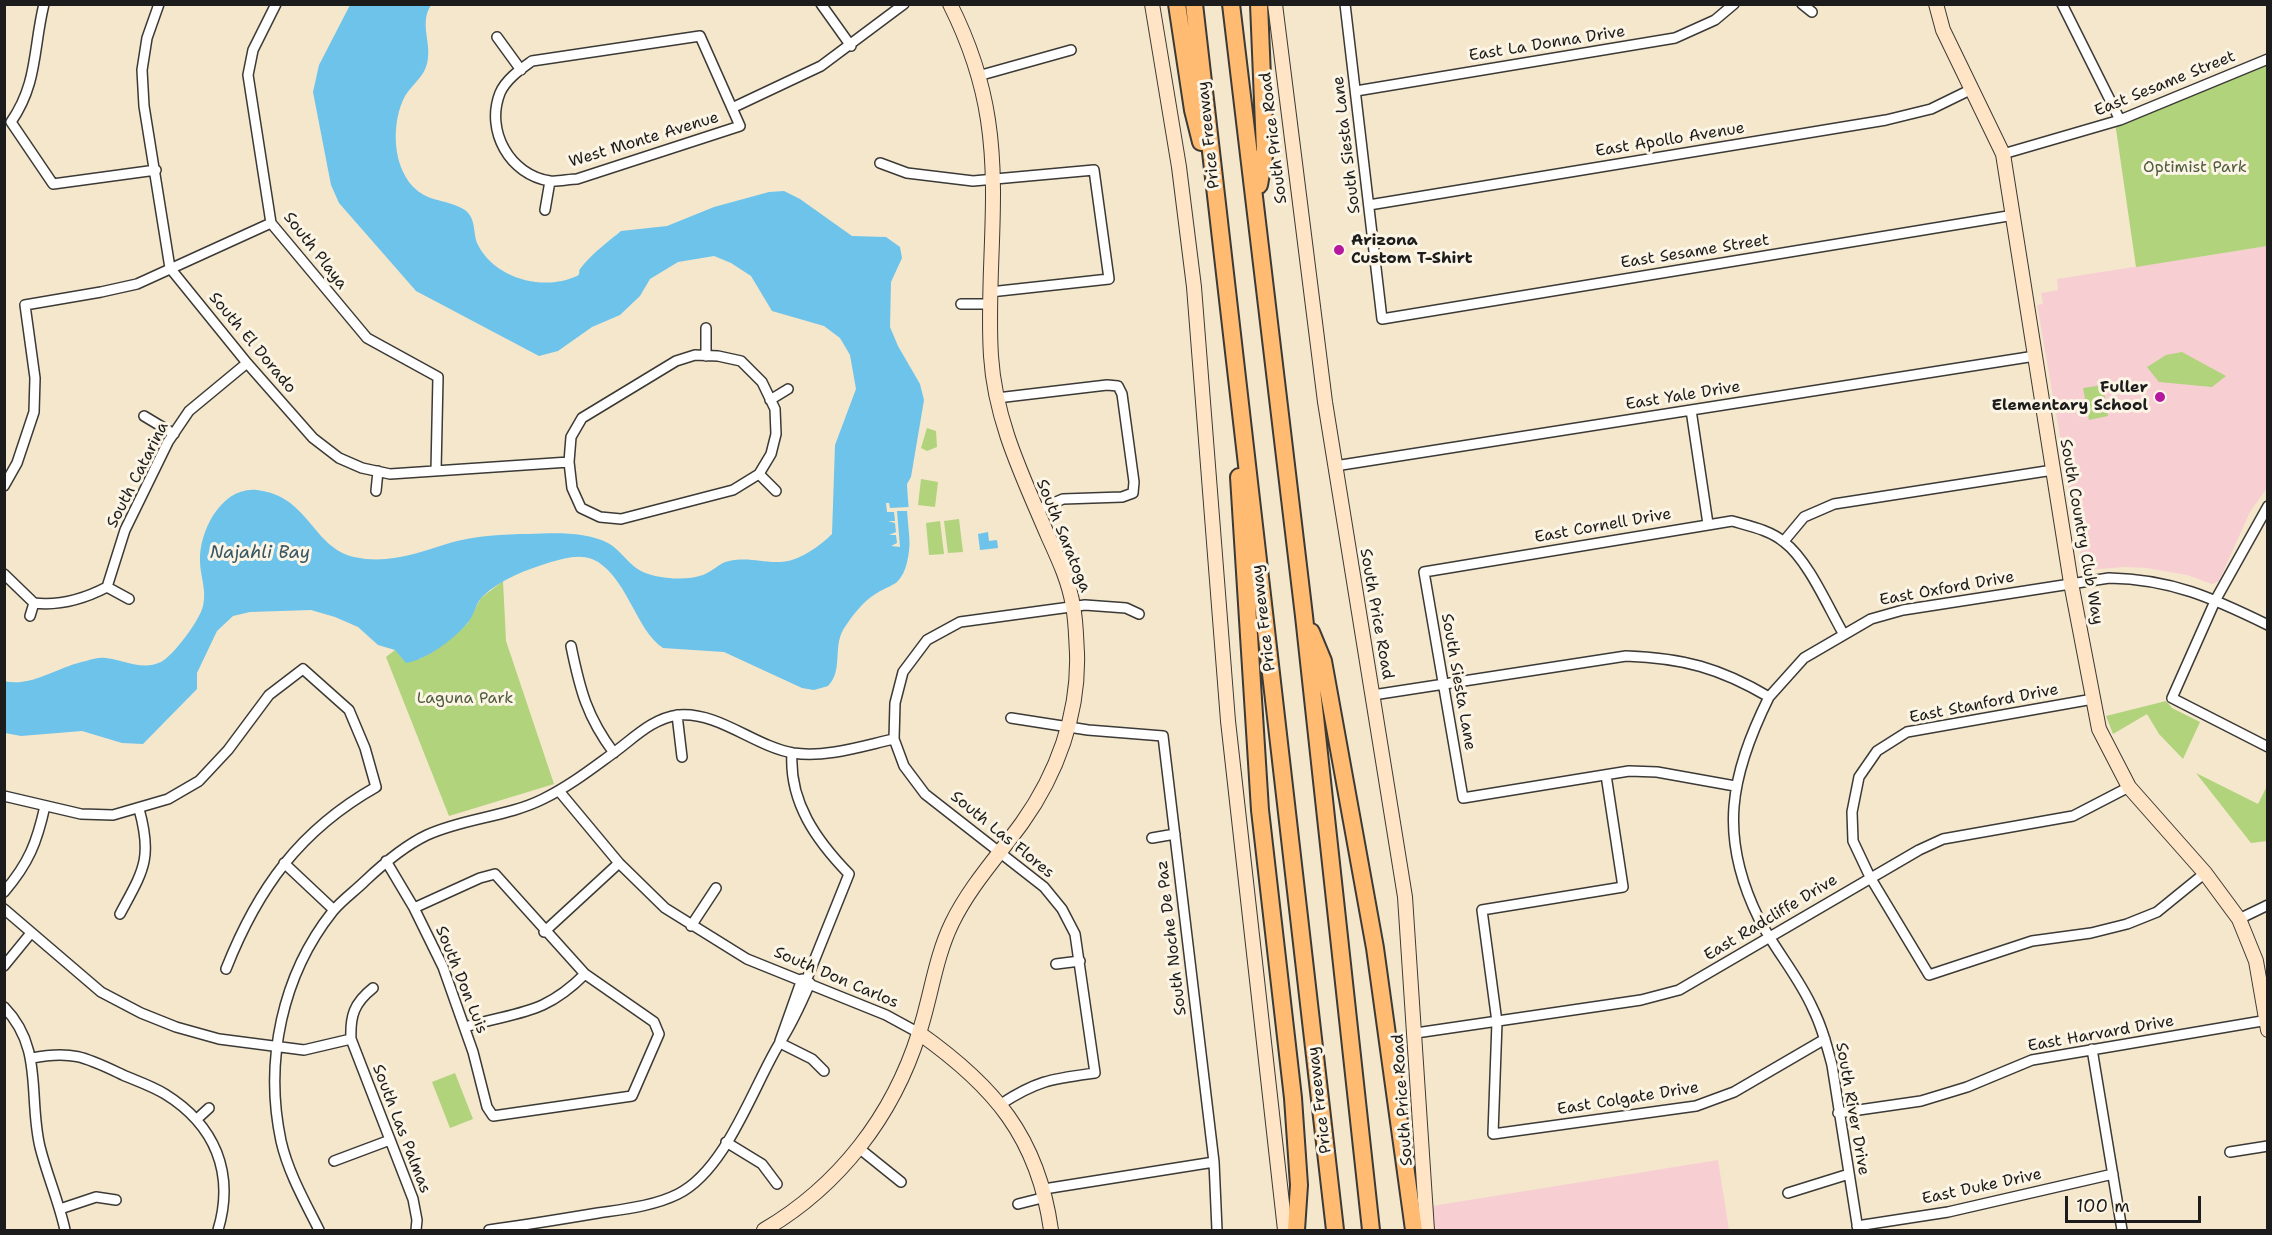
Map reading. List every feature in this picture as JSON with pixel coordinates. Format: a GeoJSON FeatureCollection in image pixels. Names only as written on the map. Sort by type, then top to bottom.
{"type":"FeatureCollection","features":[{"type":"Feature","properties":{"kind":"highway"},"geometry":{"type":"LineString","coordinates":[[1177,4],[1193,110],[1217,210]]}},
{"type":"Feature","properties":{"kind":"highway","name":"Price Freeway"},"geometry":{"type":"LineString","coordinates":[[1194,4],[1335,1230]]}},
{"type":"Feature","properties":{"kind":"highway"},"geometry":{"type":"LineString","coordinates":[[1231,4],[1304,616],[1371,1230]]}},
{"type":"Feature","properties":{"kind":"highway"},"geometry":{"type":"LineString","coordinates":[[1256,201],[1265,150],[1259,4]]}},
{"type":"Feature","properties":{"kind":"highway"},"geometry":{"type":"LineString","coordinates":[[1243,431],[1238,491],[1260,810],[1293,1098],[1299,1185],[1296,1230]]}},
{"type":"Feature","properties":{"kind":"highway"},"geometry":{"type":"LineString","coordinates":[[1304,616],[1323,661],[1375,948],[1414,1230]]}},
{"type":"Feature","properties":{"kind":"street"},"geometry":{"type":"LineString","coordinates":[[44,4],[36,40],[34,75],[26,101],[11,122],[53,184],[156,170]]}},
{"type":"Feature","properties":{"kind":"street"},"geometry":{"type":"LineString","coordinates":[[159,4],[147,38],[142,70],[144,106],[170,268]]}},
{"type":"Feature","properties":{"kind":"street","name":"South Playa"},"geometry":{"type":"LineString","coordinates":[[276,4],[253,50],[248,75],[271,223],[367,338],[438,377],[436,471]]}},
{"type":"Feature","properties":{"kind":"street"},"geometry":{"type":"LineString","coordinates":[[821,4],[851,46]]}},
{"type":"Feature","properties":{"kind":"street","name":"West Monte Avenue"},"geometry":{"type":"LineString","coordinates":[[521,70],[501,92],[496,111],[497,131],[504,151],[516,166],[550,181],[578,178],[740,126],[732,108],[821,66],[851,46],[904,4]]}},
{"type":"Feature","properties":{"kind":"street","name":"South Saratoga"},"geometry":{"type":"LineString","coordinates":[[765,1230],[784,1225],[832,1180],[860,1149],[904,1075],[920,1033],[938,960],[952,923],[999,850],[1021,824],[1048,780],[1069,727],[1075,692],[1077,655],[1074,606],[1065,576],[1017,465],[997,398],[991,359],[992,180],[988,120],[978,76],[950,4]]}},
{"type":"Feature","properties":{"kind":"street"},"geometry":{"type":"LineString","coordinates":[[1152,4],[1179,167],[1194,287],[1228,721],[1285,1230]]}},
{"type":"Feature","properties":{"kind":"street","name":"South Price Road"},"geometry":{"type":"LineString","coordinates":[[1275,4],[1313,316],[1335,466],[1404,885],[1416,1033],[1427,1230]]}},
{"type":"Feature","properties":{"kind":"street","name":"South Siesta Lane"},"geometry":{"type":"LineString","coordinates":[[1345,4],[1382,319]]}},
{"type":"Feature","properties":{"kind":"street","name":"East La Donna Drive"},"geometry":{"type":"LineString","coordinates":[[1356,91],[1675,38],[1715,20],[1734,4]]}},
{"type":"Feature","properties":{"kind":"street"},"geometry":{"type":"LineString","coordinates":[[1802,4],[1812,12]]}},
{"type":"Feature","properties":{"kind":"street","name":"South Country Club Way"},"geometry":{"type":"LineString","coordinates":[[1936,4],[1943,30],[2003,154],[2071,583],[2099,729],[2129,787],[2205,873],[2239,919],[2256,961],[2267,1024]]}},
{"type":"Feature","properties":{"kind":"street"},"geometry":{"type":"LineString","coordinates":[[2062,4],[2120,120]]}},
{"type":"Feature","properties":{"kind":"street"},"geometry":{"type":"LineString","coordinates":[[497,37],[521,70],[532,61],[700,36],[732,108]]}},
{"type":"Feature","properties":{"kind":"street"},"geometry":{"type":"LineString","coordinates":[[978,76],[1071,50]]}},
{"type":"Feature","properties":{"kind":"street","name":"East Sesame Street"},"geometry":{"type":"LineString","coordinates":[[2003,154],[2120,120],[2268,59]]}},
{"type":"Feature","properties":{"kind":"street","name":"East Apollo Avenue"},"geometry":{"type":"LineString","coordinates":[[1369,205],[1886,120],[1931,109],[1972,89]]}},
{"type":"Feature","properties":{"kind":"street"},"geometry":{"type":"LineString","coordinates":[[880,163],[907,173],[973,181],[1094,170],[1108,279],[961,304]]}},
{"type":"Feature","properties":{"kind":"street","name":"West Monte Avenue"},"geometry":{"type":"LineString","coordinates":[[545,210],[550,181]]}},
{"type":"Feature","properties":{"kind":"street","name":"East Sesame Street"},"geometry":{"type":"LineString","coordinates":[[1382,319],[2014,215]]}},
{"type":"Feature","properties":{"kind":"street"},"geometry":{"type":"LineString","coordinates":[[4,486],[17,463],[34,412],[35,378],[25,304],[128,286],[271,223]]}},
{"type":"Feature","properties":{"kind":"street","name":"South El Dorado"},"geometry":{"type":"LineString","coordinates":[[170,268],[247,363],[313,438],[339,458],[390,474],[569,462]]}},
{"type":"Feature","properties":{"kind":"street"},"geometry":{"type":"LineString","coordinates":[[706,328],[706,356]]}},
{"type":"Feature","properties":{"kind":"street"},"geometry":{"type":"LineString","coordinates":[[695,356],[706,356],[741,361],[762,382],[773,404],[776,434],[771,454],[759,474],[733,490],[621,519],[600,517],[581,508],[572,488],[569,462],[571,437],[582,418],[676,361],[695,356]]}},
{"type":"Feature","properties":{"kind":"street","name":"East Yale Drive"},"geometry":{"type":"LineString","coordinates":[[1335,466],[2035,356]]}},
{"type":"Feature","properties":{"kind":"street","name":"South Catarina"},"geometry":{"type":"LineString","coordinates":[[107,587],[124,530],[174,434],[189,411],[247,363]]}},
{"type":"Feature","properties":{"kind":"street"},"geometry":{"type":"LineString","coordinates":[[997,398],[1118,386],[1122,394],[1134,482],[1133,493],[1122,497],[1063,499],[1037,510]]}},
{"type":"Feature","properties":{"kind":"street"},"geometry":{"type":"LineString","coordinates":[[773,404],[788,389]]}},
{"type":"Feature","properties":{"kind":"street"},"geometry":{"type":"LineString","coordinates":[[1691,410],[1708,524]]}},
{"type":"Feature","properties":{"kind":"street"},"geometry":{"type":"LineString","coordinates":[[144,416],[174,434]]}},
{"type":"Feature","properties":{"kind":"street"},"geometry":{"type":"LineString","coordinates":[[1784,541],[1804,518],[1834,504],[2053,470]]}},
{"type":"Feature","properties":{"kind":"street"},"geometry":{"type":"LineString","coordinates":[[376,491],[378,471]]}},
{"type":"Feature","properties":{"kind":"street"},"geometry":{"type":"LineString","coordinates":[[759,474],[776,491]]}},
{"type":"Feature","properties":{"kind":"street"},"geometry":{"type":"LineString","coordinates":[[2268,506],[2216,599],[2172,698],[2268,747]]}},
{"type":"Feature","properties":{"kind":"street","name":"East Cornell Drive"},"geometry":{"type":"LineString","coordinates":[[1424,572],[1732,521],[1764,530],[1784,541],[1799,557],[1843,633]]}},
{"type":"Feature","properties":{"kind":"street","name":"South Siesta Lane"},"geometry":{"type":"LineString","coordinates":[[1424,572],[1463,798],[1606,775]]}},
{"type":"Feature","properties":{"kind":"street"},"geometry":{"type":"LineString","coordinates":[[4,574],[34,603],[51,605],[89,597],[107,587],[129,599]]}},
{"type":"Feature","properties":{"kind":"street","name":"East Oxford Drive"},"geometry":{"type":"LineString","coordinates":[[1769,697],[1804,658],[1870,619],[1904,610],[2071,583],[2109,578],[2140,578],[2175,585],[2216,599],[2268,625]]}},
{"type":"Feature","properties":{"kind":"street"},"geometry":{"type":"LineString","coordinates":[[30,616],[34,603]]}},
{"type":"Feature","properties":{"kind":"street"},"geometry":{"type":"LineString","coordinates":[[319,1230],[299,1190],[282,1143],[275,1095],[276,1048],[287,996],[307,950],[334,910],[386,861],[427,835],[468,821],[527,807],[559,791],[614,753],[656,720],[678,715],[694,715],[792,753],[822,754],[894,739],[895,703],[903,672],[927,640],[960,622],[1074,606],[1112,606],[1139,614]]}},
{"type":"Feature","properties":{"kind":"street"},"geometry":{"type":"LineString","coordinates":[[571,646],[578,680],[594,727],[614,753]]}},
{"type":"Feature","properties":{"kind":"street"},"geometry":{"type":"LineString","coordinates":[[1373,694],[1442,686],[1626,656],[1665,657],[1699,664],[1734,677],[1769,697]]}},
{"type":"Feature","properties":{"kind":"street"},"geometry":{"type":"LineString","coordinates":[[4,796],[81,814],[113,815],[168,799],[199,781],[228,750],[269,695],[303,669],[349,710],[376,787],[344,805],[315,830],[284,863],[259,897],[241,930],[226,969]]}},
{"type":"Feature","properties":{"kind":"street","name":"South River Drive"},"geometry":{"type":"LineString","coordinates":[[1769,697],[1750,736],[1735,786],[1733,832],[1741,873],[1770,937],[1813,1008],[1824,1039],[1832,1065],[1858,1228]]}},
{"type":"Feature","properties":{"kind":"street","name":"East Stanford Drive"},"geometry":{"type":"LineString","coordinates":[[1870,877],[1853,841],[1851,812],[1859,777],[1877,751],[1907,732],[2093,699]]}},
{"type":"Feature","properties":{"kind":"street"},"geometry":{"type":"LineString","coordinates":[[678,715],[682,757]]}},
{"type":"Feature","properties":{"kind":"street"},"geometry":{"type":"LineString","coordinates":[[1011,718],[1069,727]]}},
{"type":"Feature","properties":{"kind":"street","name":"South Noche De Paz"},"geometry":{"type":"LineString","coordinates":[[1069,727],[1163,736],[1214,1162],[1217,1230]]}},
{"type":"Feature","properties":{"kind":"street","name":"South Las Flores"},"geometry":{"type":"LineString","coordinates":[[894,739],[904,766],[925,794],[1044,887],[1062,909],[1075,934],[1095,1073],[1050,1079],[1026,1087],[1001,1104]]}},
{"type":"Feature","properties":{"kind":"street"},"geometry":{"type":"LineString","coordinates":[[489,1230],[642,1206],[679,1194],[705,1173],[726,1142],[755,1095],[780,1043],[788,1033],[806,981],[849,874],[828,852],[805,818],[793,785],[792,753]]}},
{"type":"Feature","properties":{"kind":"street"},"geometry":{"type":"LineString","coordinates":[[1497,1022],[1482,910],[1623,886],[1606,775],[1629,771],[1657,772],[1735,786]]}},
{"type":"Feature","properties":{"kind":"street","name":"East Radcliffe Drive"},"geometry":{"type":"LineString","coordinates":[[1416,1033],[1641,1000],[1679,990],[1870,877],[1944,839],[2073,816],[2129,787]]}},
{"type":"Feature","properties":{"kind":"street","name":"South Don Carlos"},"geometry":{"type":"LineString","coordinates":[[559,791],[619,863],[665,908],[691,926],[747,959],[886,1015],[920,1033],[963,1064],[1001,1104],[1027,1146],[1045,1193],[1051,1230]]}},
{"type":"Feature","properties":{"kind":"street"},"geometry":{"type":"LineString","coordinates":[[4,892],[28,861],[38,837],[45,806]]}},
{"type":"Feature","properties":{"kind":"street"},"geometry":{"type":"LineString","coordinates":[[120,914],[145,864],[147,838],[139,809]]}},
{"type":"Feature","properties":{"kind":"street"},"geometry":{"type":"LineString","coordinates":[[1152,838],[1175,834]]}},
{"type":"Feature","properties":{"kind":"street","name":"South Don Luis"},"geometry":{"type":"LineString","coordinates":[[386,861],[414,908],[443,967],[465,1027],[483,1085],[487,1107],[493,1116],[632,1096],[659,1034],[659,1029],[654,1022],[585,974]]}},
{"type":"Feature","properties":{"kind":"street"},"geometry":{"type":"LineString","coordinates":[[284,863],[334,910]]}},
{"type":"Feature","properties":{"kind":"street"},"geometry":{"type":"LineString","coordinates":[[544,932],[619,863]]}},
{"type":"Feature","properties":{"kind":"street"},"geometry":{"type":"LineString","coordinates":[[1870,877],[1929,975],[2032,941],[2091,933],[2127,924],[2157,912],[2205,873]]}},
{"type":"Feature","properties":{"kind":"street"},"geometry":{"type":"LineString","coordinates":[[414,908],[480,878],[495,874],[544,932],[585,974],[549,1005],[519,1015],[465,1027]]}},
{"type":"Feature","properties":{"kind":"street"},"geometry":{"type":"LineString","coordinates":[[691,926],[716,888]]}},
{"type":"Feature","properties":{"kind":"street"},"geometry":{"type":"LineString","coordinates":[[2239,919],[2268,905]]}},
{"type":"Feature","properties":{"kind":"street"},"geometry":{"type":"LineString","coordinates":[[4,909],[101,992],[176,1028],[219,1039],[304,1050],[351,1039],[350,1020],[358,1000],[373,988]]}},
{"type":"Feature","properties":{"kind":"street"},"geometry":{"type":"LineString","coordinates":[[4,966],[31,933]]}},
{"type":"Feature","properties":{"kind":"street"},"geometry":{"type":"LineString","coordinates":[[1056,964],[1080,961]]}},
{"type":"Feature","properties":{"kind":"street"},"geometry":{"type":"LineString","coordinates":[[4,1007],[22,1032],[32,1058],[39,1145],[65,1230]]}},
{"type":"Feature","properties":{"kind":"street","name":"East Colgate Drive"},"geometry":{"type":"LineString","coordinates":[[1497,1022],[1493,1134],[1696,1106],[1734,1092],[1824,1039]]}},
{"type":"Feature","properties":{"kind":"street","name":"East Harvard Drive"},"geometry":{"type":"LineString","coordinates":[[1838,1113],[1921,1101],[1967,1087],[2032,1060],[2267,1024]]}},
{"type":"Feature","properties":{"kind":"street","name":"South Las Palmas"},"geometry":{"type":"LineString","coordinates":[[351,1039],[413,1199],[417,1220],[416,1230]]}},
{"type":"Feature","properties":{"kind":"street"},"geometry":{"type":"LineString","coordinates":[[780,1043],[812,1059],[824,1071]]}},
{"type":"Feature","properties":{"kind":"street"},"geometry":{"type":"LineString","coordinates":[[2092,1049],[2122,1230]]}},
{"type":"Feature","properties":{"kind":"street"},"geometry":{"type":"LineString","coordinates":[[32,1058],[58,1053],[82,1057],[163,1092],[197,1119],[213,1142],[224,1176],[223,1213],[218,1230]]}},
{"type":"Feature","properties":{"kind":"street"},"geometry":{"type":"LineString","coordinates":[[197,1119],[209,1108]]}},
{"type":"Feature","properties":{"kind":"street"},"geometry":{"type":"LineString","coordinates":[[334,1161],[390,1140]]}},
{"type":"Feature","properties":{"kind":"street"},"geometry":{"type":"LineString","coordinates":[[726,1142],[762,1164],[777,1184]]}},
{"type":"Feature","properties":{"kind":"street"},"geometry":{"type":"LineString","coordinates":[[2230,1152],[2268,1146]]}},
{"type":"Feature","properties":{"kind":"street"},"geometry":{"type":"LineString","coordinates":[[860,1149],[901,1182]]}},
{"type":"Feature","properties":{"kind":"street"},"geometry":{"type":"LineString","coordinates":[[1018,1204],[1045,1193],[1214,1162]]}},
{"type":"Feature","properties":{"kind":"street"},"geometry":{"type":"LineString","coordinates":[[1788,1193],[1849,1174]]}},
{"type":"Feature","properties":{"kind":"street","name":"East Duke Drive"},"geometry":{"type":"LineString","coordinates":[[1858,1228],[1948,1212],[2113,1174]]}},
{"type":"Feature","properties":{"kind":"street"},"geometry":{"type":"LineString","coordinates":[[60,1209],[96,1197],[116,1200]]}},
{"type":"Feature","properties":{"kind":"shaded area","name":"Fuller Elementary School"},"geometry":{"type":"Polygon","coordinates":[[[2267,246],[2267,488],[2250,512],[2219,581],[2212,584],[2187,575],[2146,568],[2089,570],[2083,568],[2037,305],[2043,304],[2041,293],[2058,290],[2057,279],[2267,246]]]}},
{"type":"Feature","properties":{"kind":"shaded area"},"geometry":{"type":"Polygon","coordinates":[[[1718,1160],[1729,1230],[1433,1230],[1432,1206],[1718,1160]]]}},
{"type":"Feature","properties":{"kind":"green space","name":"Optimist Park"},"geometry":{"type":"Polygon","coordinates":[[[2267,59],[2267,246],[2136,267],[2115,122],[2267,59]]]}},
{"type":"Feature","properties":{"kind":"green space"},"geometry":{"type":"Polygon","coordinates":[[[2182,352],[2226,376],[2212,387],[2159,382],[2147,367],[2166,355],[2182,352]]]}},
{"type":"Feature","properties":{"kind":"green space"},"geometry":{"type":"Polygon","coordinates":[[[2103,385],[2108,416],[2089,420],[2083,388],[2103,385]]]}},
{"type":"Feature","properties":{"kind":"green space"},"geometry":{"type":"Polygon","coordinates":[[[927,428],[936,431],[937,447],[927,451],[921,448],[927,428]]]}},
{"type":"Feature","properties":{"kind":"green space"},"geometry":{"type":"Polygon","coordinates":[[[921,479],[938,482],[935,507],[918,505],[921,479]]]}},
{"type":"Feature","properties":{"kind":"green space"},"geometry":{"type":"Polygon","coordinates":[[[959,519],[963,552],[948,553],[944,521],[959,519]]]}},
{"type":"Feature","properties":{"kind":"green space"},"geometry":{"type":"Polygon","coordinates":[[[940,521],[944,554],[929,555],[926,523],[940,521]]]}},
{"type":"Feature","properties":{"kind":"green space","name":"Laguna Park"},"geometry":{"type":"Polygon","coordinates":[[[503,581],[506,641],[554,784],[449,816],[386,657],[395,650],[420,659],[467,624],[481,598],[503,581]]]}},
{"type":"Feature","properties":{"kind":"green space"},"geometry":{"type":"Polygon","coordinates":[[[2166,701],[2172,708],[2200,722],[2183,759],[2159,734],[2147,714],[2113,734],[2106,716],[2166,701]]]}},
{"type":"Feature","properties":{"kind":"green space"},"geometry":{"type":"Polygon","coordinates":[[[2196,773],[2258,804],[2267,786],[2267,841],[2251,843],[2196,773]]]}},
{"type":"Feature","properties":{"kind":"green space"},"geometry":{"type":"Polygon","coordinates":[[[455,1073],[473,1119],[450,1128],[432,1082],[455,1073]]]}},
{"type":"Feature","properties":{"kind":"water","name":"Najahli Bay"},"geometry":{"type":"Polygon","coordinates":[[[350,5],[431,5],[426,20],[428,59],[426,67],[405,96],[396,125],[400,165],[414,187],[424,195],[460,207],[469,214],[473,221],[475,238],[486,257],[509,274],[536,282],[564,280],[578,275],[589,258],[621,231],[667,226],[714,207],[769,192],[784,191],[800,199],[852,236],[886,237],[900,247],[902,258],[891,282],[890,327],[920,384],[924,400],[911,477],[907,484],[910,536],[907,562],[897,582],[867,601],[843,630],[840,637],[837,666],[833,680],[828,686],[814,690],[802,688],[724,652],[663,648],[645,629],[614,576],[592,559],[577,557],[561,559],[532,568],[490,590],[480,599],[469,621],[456,634],[431,653],[414,661],[406,663],[395,650],[378,645],[358,627],[335,617],[311,610],[250,612],[233,616],[217,631],[197,673],[197,689],[143,744],[122,743],[82,731],[21,736],[5,733],[4,681],[24,682],[99,658],[140,665],[154,664],[161,662],[172,653],[192,628],[203,606],[201,549],[208,524],[223,503],[233,495],[244,491],[257,490],[274,494],[299,511],[328,543],[354,557],[367,559],[404,556],[480,537],[510,534],[569,534],[589,536],[608,543],[643,572],[681,579],[703,575],[729,561],[780,562],[794,559],[815,548],[832,534],[835,445],[856,389],[850,355],[840,338],[824,326],[772,311],[751,276],[731,263],[714,256],[678,262],[650,279],[640,296],[620,315],[592,327],[558,351],[539,356],[416,291],[339,203],[331,185],[313,92],[319,65],[350,5]]]}},
{"type":"Feature","properties":{"kind":"water"},"geometry":{"type":"Polygon","coordinates":[[[988,532],[989,541],[997,540],[998,548],[980,550],[978,534],[988,532]]]}},
{"type":"Feature","properties":{"kind":"pier"},"geometry":{"type":"Polygon","coordinates":[[[886,503],[889,503],[890,508],[909,507],[913,544],[910,545],[907,511],[897,511],[900,547],[891,546],[897,543],[896,535],[889,535],[896,532],[895,523],[888,521],[895,521],[894,512],[887,512],[886,503]]]}},
{"type":"Feature","properties":{"kind":"place","name":"Arizona Custom T-Shirt"},"geometry":{"type":"Point","coordinates":[1339,250]}},
{"type":"Feature","properties":{"kind":"place","name":"Fuller Elementary School"},"geometry":{"type":"Point","coordinates":[2160,397]}}]}
